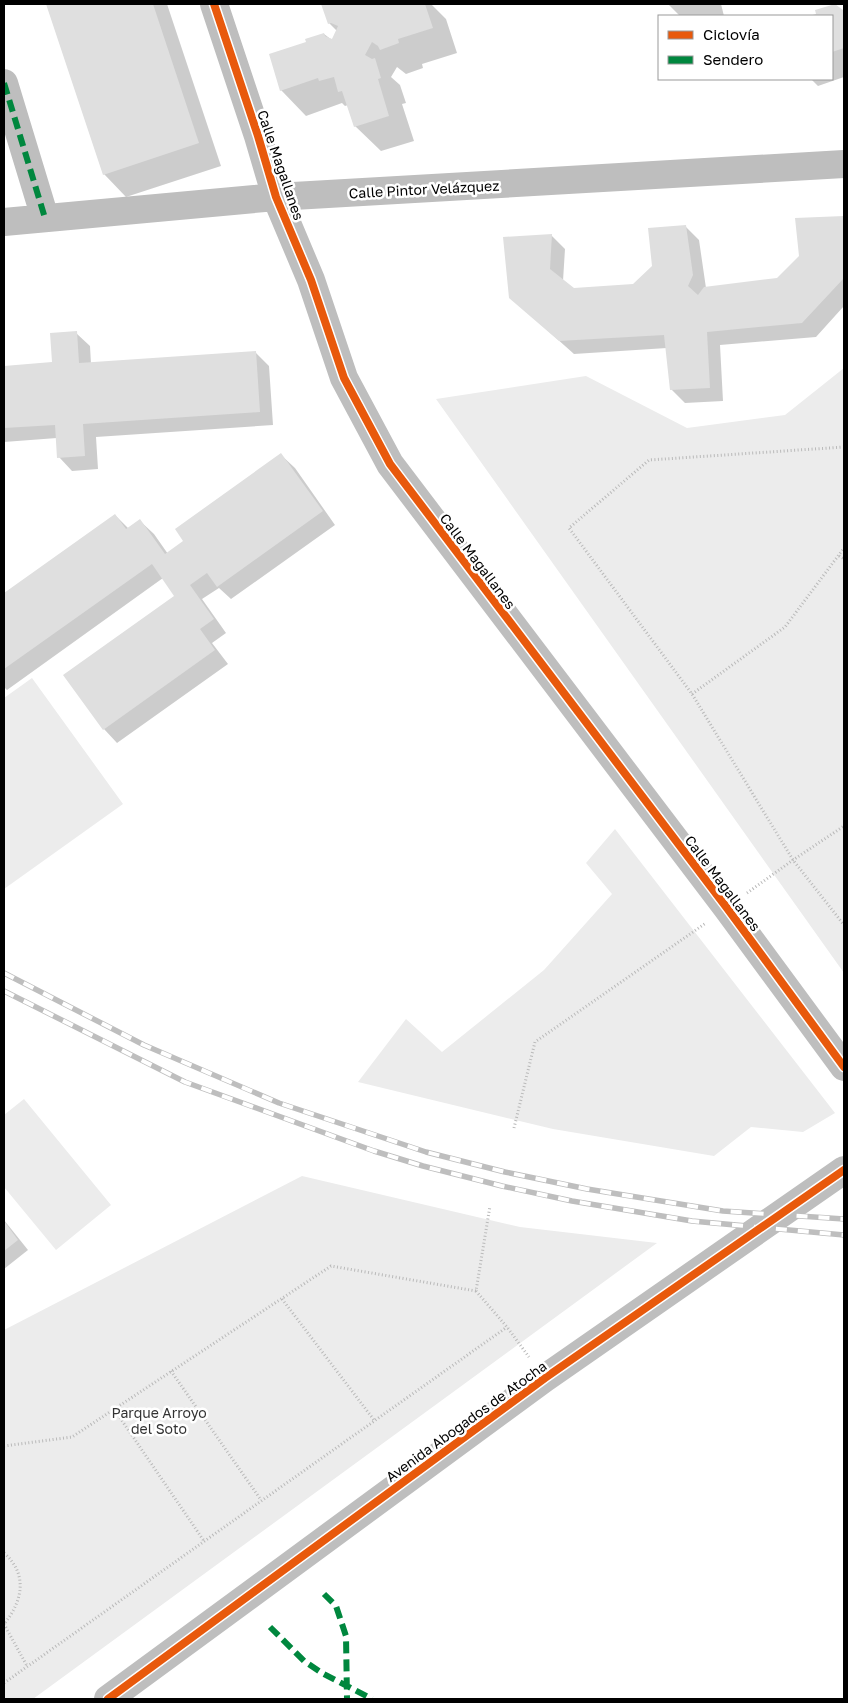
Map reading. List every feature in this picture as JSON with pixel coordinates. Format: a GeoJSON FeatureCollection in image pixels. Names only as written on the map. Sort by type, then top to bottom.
{"type":"FeatureCollection","features":[{"type":"Feature","properties":{"kind":"street","name":"Calle Magallanes"},"geometry":{"type":"LineString","coordinates":[[214,4],[258,136],[276,198],[311,280],[344,378],[390,464],[727,908],[844,1067]]}},
{"type":"Feature","properties":{"kind":"street"},"geometry":{"type":"LineString","coordinates":[[4,83],[45,218]]}},
{"type":"Feature","properties":{"kind":"street","name":"Calle Pintor Velázquez"},"geometry":{"type":"LineString","coordinates":[[4,222],[276,198],[844,164]]}},
{"type":"Feature","properties":{"kind":"street","name":"Avenida Abogados de Atocha"},"geometry":{"type":"LineString","coordinates":[[108,1699],[545,1378],[844,1170]]}},
{"type":"Feature","properties":{"kind":"path"},"geometry":{"type":"LineString","coordinates":[[844,447],[649,460],[569,528],[692,694],[793,860],[844,925]]}},
{"type":"Feature","properties":{"kind":"path"},"geometry":{"type":"LineString","coordinates":[[692,694],[785,626],[844,548]]}},
{"type":"Feature","properties":{"kind":"path"},"geometry":{"type":"LineString","coordinates":[[839,556],[844,559]]}},
{"type":"Feature","properties":{"kind":"path"},"geometry":{"type":"LineString","coordinates":[[514,1128],[535,1042],[844,826]]}},
{"type":"Feature","properties":{"kind":"path"},"geometry":{"type":"LineString","coordinates":[[476,1291],[490,1206]]}},
{"type":"Feature","properties":{"kind":"path"},"geometry":{"type":"LineString","coordinates":[[4,1446],[72,1437],[331,1266],[476,1291],[545,1378]]}},
{"type":"Feature","properties":{"kind":"path"},"geometry":{"type":"LineString","coordinates":[[282,1299],[374,1420]]}},
{"type":"Feature","properties":{"kind":"path"},"geometry":{"type":"LineString","coordinates":[[4,1683],[506,1327]]}},
{"type":"Feature","properties":{"kind":"path"},"geometry":{"type":"LineString","coordinates":[[172,1372],[261,1500]]}},
{"type":"Feature","properties":{"kind":"path"},"geometry":{"type":"LineString","coordinates":[[114,1409],[204,1541]]}},
{"type":"Feature","properties":{"kind":"path"},"geometry":{"type":"LineString","coordinates":[[4,1553],[15,1566],[20,1582],[20,1597],[14,1612],[4,1624],[27,1666]]}},
{"type":"Feature","properties":{"kind":"green space"},"geometry":{"type":"Polygon","coordinates":[[[844,368],[844,973],[436,399],[586,376],[687,428],[785,415],[844,368]]]}},
{"type":"Feature","properties":{"kind":"green space"},"geometry":{"type":"Polygon","coordinates":[[[32,678],[123,804],[4,889],[4,698],[32,678]]]}},
{"type":"Feature","properties":{"kind":"green space"},"geometry":{"type":"Polygon","coordinates":[[[615,829],[835,1113],[803,1132],[751,1127],[714,1156],[553,1129],[358,1082],[406,1019],[442,1052],[544,970],[612,894],[586,863],[615,829]]]}},
{"type":"Feature","properties":{"kind":"green space"},"geometry":{"type":"Polygon","coordinates":[[[24,1099],[111,1205],[56,1250],[4,1187],[4,1115],[24,1099]]]}},
{"type":"Feature","properties":{"kind":"green space","name":"Parque Arroyo del Soto"},"geometry":{"type":"Polygon","coordinates":[[[302,1176],[520,1227],[657,1243],[33,1699],[4,1699],[4,1330],[302,1176]]]}},
{"type":"Feature","properties":{"kind":"building"},"geometry":{"type":"Polygon","coordinates":[[[46,4],[153,4],[199,143],[103,175],[46,4]]]}},
{"type":"Feature","properties":{"kind":"building"},"geometry":{"type":"Polygon","coordinates":[[[321,4],[425,4],[433,28],[398,39],[399,43],[380,50],[372,42],[365,55],[372,59],[375,58],[381,78],[378,79],[389,116],[354,127],[342,91],[338,92],[334,77],[319,81],[318,78],[280,91],[269,54],[306,42],[305,39],[324,33],[325,36],[332,39],[338,26],[331,23],[328,24],[321,4]]]}},
{"type":"Feature","properties":{"kind":"building"},"geometry":{"type":"Polygon","coordinates":[[[835,4],[843,10],[844,7],[844,48],[833,52],[833,15],[812,15],[816,14],[815,10],[835,4]]]}},
{"type":"Feature","properties":{"kind":"building"},"geometry":{"type":"Polygon","coordinates":[[[844,216],[844,278],[802,323],[707,332],[710,388],[670,390],[664,335],[559,341],[509,298],[503,237],[552,234],[550,269],[574,288],[633,284],[652,266],[648,228],[686,225],[693,275],[688,286],[698,295],[704,287],[777,278],[799,256],[795,218],[844,216]]]}},
{"type":"Feature","properties":{"kind":"building"},"geometry":{"type":"Polygon","coordinates":[[[77,331],[79,363],[256,351],[260,412],[83,424],[85,456],[57,458],[55,425],[4,428],[4,366],[52,362],[50,333],[77,331]]]}},
{"type":"Feature","properties":{"kind":"building"},"geometry":{"type":"Polygon","coordinates":[[[281,453],[323,511],[217,587],[207,573],[190,585],[214,619],[200,629],[215,650],[103,730],[63,675],[174,596],[152,564],[4,669],[4,593],[115,514],[126,529],[140,519],[165,554],[183,541],[175,529],[281,453]]]}},
{"type":"Feature","properties":{"kind":"building"},"geometry":{"type":"Polygon","coordinates":[[[4,1221],[18,1240],[4,1251],[4,1221]]]}},
{"type":"Feature","properties":{"kind":"railway"},"geometry":{"type":"LineString","coordinates":[[4,973],[144,1045],[279,1103],[426,1152],[505,1172],[587,1189],[723,1211],[844,1219]]}},
{"type":"Feature","properties":{"kind":"railway"},"geometry":{"type":"LineString","coordinates":[[4,991],[185,1082],[374,1151],[423,1166],[572,1201],[692,1221],[844,1235]]}},
{"type":"Feature","properties":{"kind":"marked path"},"geometry":{"type":"LineString","coordinates":[[4,83],[45,218]]}},
{"type":"Feature","properties":{"kind":"marked path"},"geometry":{"type":"LineString","coordinates":[[324,1594],[336,1606],[346,1636],[347,1699]]}},
{"type":"Feature","properties":{"kind":"marked path"},"geometry":{"type":"LineString","coordinates":[[270,1627],[304,1661],[322,1673],[372,1699]]}},
{"type":"Feature","properties":{"kind":"cycle path"},"geometry":{"type":"LineString","coordinates":[[214,4],[258,136],[276,197],[311,280],[344,378],[390,464],[727,908],[844,1067]]}},
{"type":"Feature","properties":{"kind":"cycle path"},"geometry":{"type":"LineString","coordinates":[[108,1699],[545,1378],[844,1170]]}}]}
